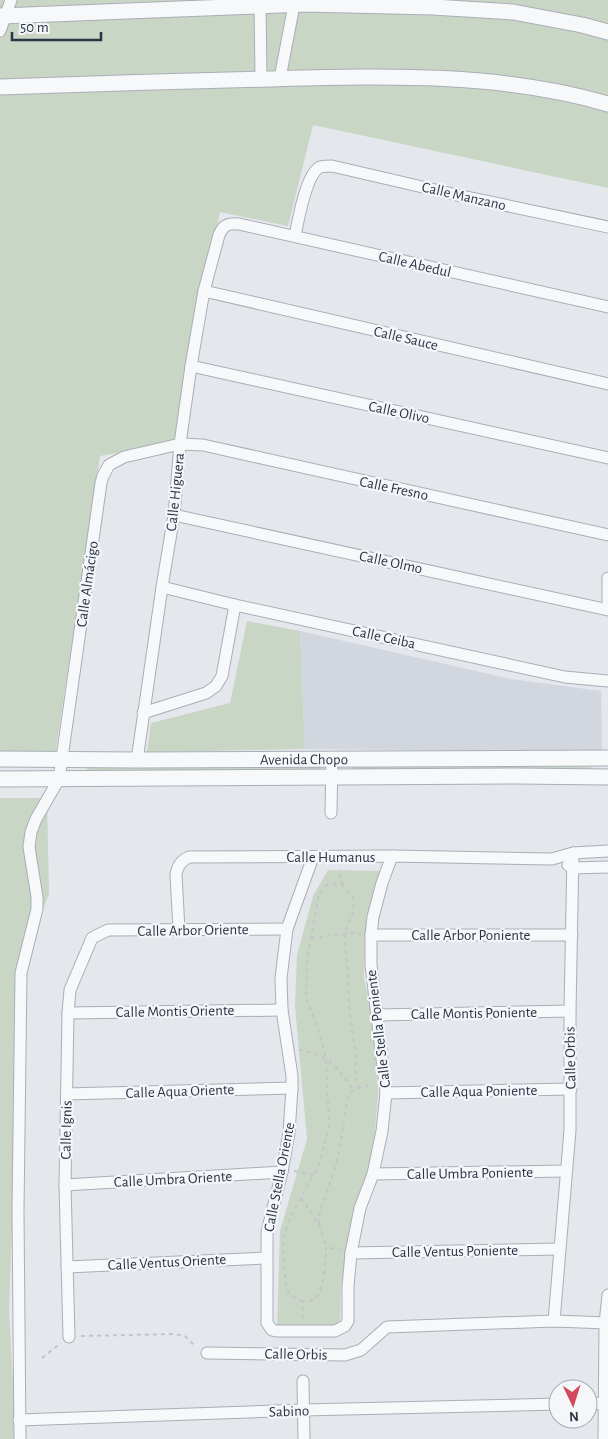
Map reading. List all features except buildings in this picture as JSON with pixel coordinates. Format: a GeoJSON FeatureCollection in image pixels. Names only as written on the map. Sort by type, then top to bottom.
{"type":"FeatureCollection","features":[{"type":"Feature","properties":{"kind":"street"},"geometry":{"type":"LineString","coordinates":[[0,31],[3,16],[10,0]]}},
{"type":"Feature","properties":{"kind":"street"},"geometry":{"type":"LineString","coordinates":[[3,16],[295,2],[513,12],[608,32]]}},
{"type":"Feature","properties":{"kind":"street"},"geometry":{"type":"LineString","coordinates":[[280,78],[295,2]]}},
{"type":"Feature","properties":{"kind":"street"},"geometry":{"type":"LineString","coordinates":[[259,3],[261,79]]}},
{"type":"Feature","properties":{"kind":"street"},"geometry":{"type":"LineString","coordinates":[[0,87],[338,77],[475,80],[578,95],[608,104]]}},
{"type":"Feature","properties":{"kind":"street","name":"Calle Manzano"},"geometry":{"type":"LineString","coordinates":[[295,236],[312,175],[319,168],[332,166],[608,227]]}},
{"type":"Feature","properties":{"kind":"street","name":"Calle Abedul"},"geometry":{"type":"LineString","coordinates":[[223,227],[232,223],[238,224],[608,308]]}},
{"type":"Feature","properties":{"kind":"street","name":"Calle Higuera"},"geometry":{"type":"LineString","coordinates":[[137,760],[174,515],[180,444],[191,366],[204,291],[219,235],[223,227]]}},
{"type":"Feature","properties":{"kind":"street","name":"Calle Sauce"},"geometry":{"type":"LineString","coordinates":[[204,291],[608,384]]}},
{"type":"Feature","properties":{"kind":"street","name":"Calle Olivo"},"geometry":{"type":"LineString","coordinates":[[191,366],[608,458]]}},
{"type":"Feature","properties":{"kind":"street","name":"Calle Fresno"},"geometry":{"type":"LineString","coordinates":[[180,444],[203,445],[608,535]]}},
{"type":"Feature","properties":{"kind":"street","name":"Calle Almácigo"},"geometry":{"type":"LineString","coordinates":[[59,779],[103,476],[109,464],[116,460],[180,444]]}},
{"type":"Feature","properties":{"kind":"street","name":"Calle Olmo"},"geometry":{"type":"LineString","coordinates":[[174,515],[608,610]]}},
{"type":"Feature","properties":{"kind":"street"},"geometry":{"type":"LineString","coordinates":[[608,578],[608,603]]}},
{"type":"Feature","properties":{"kind":"street","name":"Calle Ceiba"},"geometry":{"type":"LineString","coordinates":[[162,587],[235,605],[564,677],[608,681]]}},
{"type":"Feature","properties":{"kind":"street"},"geometry":{"type":"LineString","coordinates":[[143,713],[206,693],[216,686],[222,676],[235,605]]}},
{"type":"Feature","properties":{"kind":"street","name":"Avenida Chopo"},"geometry":{"type":"LineString","coordinates":[[0,759],[608,758]]}},
{"type":"Feature","properties":{"kind":"street"},"geometry":{"type":"LineString","coordinates":[[331,813],[332,759]]}},
{"type":"Feature","properties":{"kind":"street","name":"Avenida Chopo"},"geometry":{"type":"LineString","coordinates":[[0,778],[608,777]]}},
{"type":"Feature","properties":{"kind":"street"},"geometry":{"type":"LineString","coordinates":[[20,1439],[18,1212],[21,973],[37,903],[29,847],[31,832],[36,819],[59,779]]}},
{"type":"Feature","properties":{"kind":"street","name":"Calle Humanus"},"geometry":{"type":"LineString","coordinates":[[179,930],[176,874],[182,860],[189,857],[392,856],[552,859],[573,854],[608,851]]}},
{"type":"Feature","properties":{"kind":"street","name":"Calle Orbis"},"geometry":{"type":"LineString","coordinates":[[554,1321],[570,1130],[573,854]]}},
{"type":"Feature","properties":{"kind":"street","name":"Calle Stella Poniente"},"geometry":{"type":"LineString","coordinates":[[348,1321],[351,1253],[360,1208],[373,1174],[382,1131],[386,1088],[370,965],[370,935],[382,883],[392,856]]}},
{"type":"Feature","properties":{"kind":"street","name":"Calle Stella Oriente"},"geometry":{"type":"LineString","coordinates":[[313,857],[287,929],[281,978],[282,1010],[292,1088],[289,1133],[282,1172],[267,1232],[267,1323],[272,1330],[276,1331],[303,1331],[339,1330],[348,1321]]}},
{"type":"Feature","properties":{"kind":"street","name":"Calle Humanus"},"geometry":{"type":"LineString","coordinates":[[552,859],[573,868],[608,867]]}},
{"type":"Feature","properties":{"kind":"street","name":"Calle Arbor Oriente"},"geometry":{"type":"LineString","coordinates":[[101,933],[108,930],[287,929]]}},
{"type":"Feature","properties":{"kind":"street","name":"Calle Ignis"},"geometry":{"type":"LineString","coordinates":[[69,1337],[65,1185],[68,1013],[70,990],[92,938],[101,933]]}},
{"type":"Feature","properties":{"kind":"street","name":"Calle Arbor Poniente"},"geometry":{"type":"LineString","coordinates":[[370,935],[572,935]]}},
{"type":"Feature","properties":{"kind":"street","name":"Calle Montis Oriente"},"geometry":{"type":"LineString","coordinates":[[68,1013],[282,1010]]}},
{"type":"Feature","properties":{"kind":"street","name":"Calle Montis Poniente"},"geometry":{"type":"LineString","coordinates":[[378,1016],[570,1011]]}},
{"type":"Feature","properties":{"kind":"street","name":"Calle Aqua Oriente"},"geometry":{"type":"LineString","coordinates":[[67,1094],[292,1088]]}},
{"type":"Feature","properties":{"kind":"street","name":"Calle Aqua Poniente"},"geometry":{"type":"LineString","coordinates":[[386,1088],[571,1089]]}},
{"type":"Feature","properties":{"kind":"street","name":"Calle Umbra Poniente"},"geometry":{"type":"LineString","coordinates":[[373,1174],[566,1171]]}},
{"type":"Feature","properties":{"kind":"street","name":"Calle Umbra Oriente"},"geometry":{"type":"LineString","coordinates":[[65,1185],[282,1172]]}},
{"type":"Feature","properties":{"kind":"street","name":"Calle Ventus Poniente"},"geometry":{"type":"LineString","coordinates":[[351,1253],[559,1249]]}},
{"type":"Feature","properties":{"kind":"street","name":"Calle Ventus Oriente"},"geometry":{"type":"LineString","coordinates":[[67,1266],[266,1258]]}},
{"type":"Feature","properties":{"kind":"street"},"geometry":{"type":"LineString","coordinates":[[604,1439],[608,1295]]}},
{"type":"Feature","properties":{"kind":"street","name":"Calle Orbis"},"geometry":{"type":"LineString","coordinates":[[207,1353],[345,1355],[361,1350],[387,1327],[554,1321],[607,1323]]}},
{"type":"Feature","properties":{"kind":"street"},"geometry":{"type":"LineString","coordinates":[[303,1381],[304,1439]]}},
{"type":"Feature","properties":{"kind":"street","name":"Sabino"},"geometry":{"type":"LineString","coordinates":[[20,1420],[303,1410],[548,1404]]}},
{"type":"Feature","properties":{"kind":"path"},"geometry":{"type":"LineString","coordinates":[[336,856],[342,884],[351,894],[354,902],[353,912],[344,934],[348,974],[348,1008],[356,1057],[354,1077],[359,1087]]}},
{"type":"Feature","properties":{"kind":"path"},"geometry":{"type":"LineString","coordinates":[[301,1198],[319,1224],[326,1247],[326,1258],[319,1294],[313,1300],[303,1302],[289,1294],[286,1288],[283,1247],[292,1214],[320,1163],[329,1125],[326,1059],[318,1028],[306,998],[307,959],[319,894],[327,885],[342,884]]}},
{"type":"Feature","properties":{"kind":"path"},"geometry":{"type":"LineString","coordinates":[[311,938],[354,933],[370,935]]}},
{"type":"Feature","properties":{"kind":"path"},"geometry":{"type":"LineString","coordinates":[[288,1049],[315,1052],[337,1067],[353,1090]]}},
{"type":"Feature","properties":{"kind":"path"},"geometry":{"type":"LineString","coordinates":[[319,1224],[320,1211],[337,1162],[348,1096],[359,1087],[386,1088]]}},
{"type":"Feature","properties":{"kind":"path"},"geometry":{"type":"LineString","coordinates":[[282,1172],[294,1171],[314,1175]]}},
{"type":"Feature","properties":{"kind":"path"},"geometry":{"type":"LineString","coordinates":[[326,1247],[351,1253]]}},
{"type":"Feature","properties":{"kind":"path"},"geometry":{"type":"LineString","coordinates":[[303,1302],[303,1331]]}},
{"type":"Feature","properties":{"kind":"path"},"geometry":{"type":"LineString","coordinates":[[42,1358],[69,1337],[175,1334],[184,1336],[195,1347],[207,1353]]}},
{"type":"Feature","properties":{"kind":"shaded area"},"geometry":{"type":"Polygon","coordinates":[[[300,631],[511,679],[601,691],[602,752],[305,749],[300,631]]]}},
{"type":"Feature","properties":{"kind":"green space"},"geometry":{"type":"Polygon","coordinates":[[[0,0],[608,0],[608,188],[313,125],[288,226],[220,212],[174,443],[100,456],[55,755],[0,755],[0,0]]]}},
{"type":"Feature","properties":{"kind":"green space"},"geometry":{"type":"Polygon","coordinates":[[[247,621],[300,631],[305,749],[147,752],[151,723],[230,703],[247,621]]]}},
{"type":"Feature","properties":{"kind":"green space"},"geometry":{"type":"Polygon","coordinates":[[[321,766],[321,772],[87,774],[87,768],[321,766]]]}},
{"type":"Feature","properties":{"kind":"green space"},"geometry":{"type":"Polygon","coordinates":[[[352,766],[591,767],[592,775],[352,773],[352,766]]]}},
{"type":"Feature","properties":{"kind":"green space"},"geometry":{"type":"Polygon","coordinates":[[[0,798],[47,798],[49,894],[21,965],[9,1311],[16,1439],[0,1439],[0,798]]]}},
{"type":"Feature","properties":{"kind":"green space"},"geometry":{"type":"Polygon","coordinates":[[[328,870],[381,871],[365,932],[364,978],[373,1020],[378,1094],[374,1143],[355,1210],[341,1286],[340,1326],[277,1328],[280,1231],[307,1139],[295,1006],[297,955],[313,896],[328,870]]]}}]}
